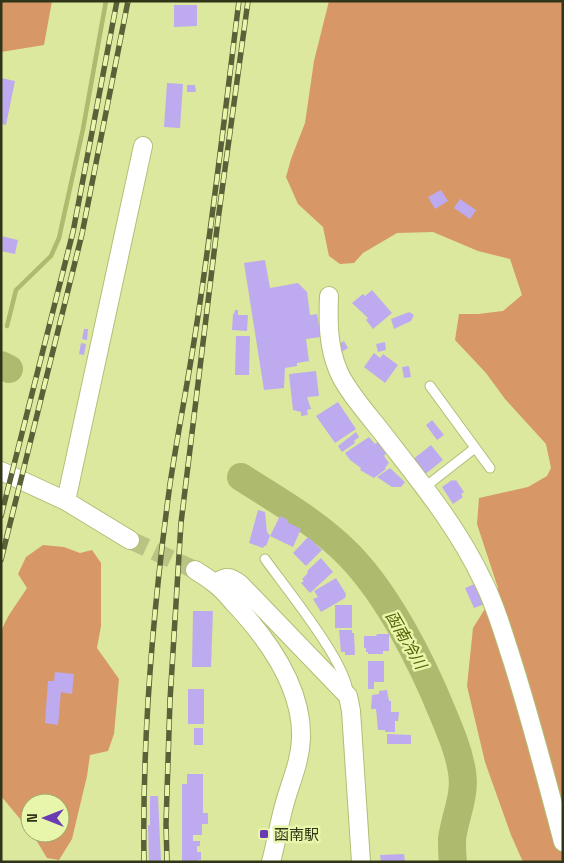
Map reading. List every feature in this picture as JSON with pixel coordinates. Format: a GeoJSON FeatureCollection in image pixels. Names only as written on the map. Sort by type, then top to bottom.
{"type":"FeatureCollection","features":[{"type":"Feature","properties":{"kind":"street"},"geometry":{"type":"LineString","coordinates":[[66,501],[143,146]]}},
{"type":"Feature","properties":{"kind":"street"},"geometry":{"type":"LineString","coordinates":[[329,296],[328,330],[338,372],[367,414],[425,487],[454,528],[475,565],[495,608],[529,713],[563,842]]}},
{"type":"Feature","properties":{"kind":"street"},"geometry":{"type":"LineString","coordinates":[[1,471],[66,501],[130,540]]}},
{"type":"Feature","properties":{"kind":"street"},"geometry":{"type":"LineString","coordinates":[[195,570],[216,584],[264,639],[292,690],[299,715],[301,739],[298,762],[271,862]]}},
{"type":"Feature","properties":{"kind":"street"},"geometry":{"type":"LineString","coordinates":[[216,584],[227,577],[240,584],[310,655],[349,698],[352,710],[361,862]]}},
{"type":"Feature","properties":{"kind":"lane"},"geometry":{"type":"LineString","coordinates":[[430,386],[490,468]]}},
{"type":"Feature","properties":{"kind":"lane"},"geometry":{"type":"LineString","coordinates":[[425,487],[475,448]]}},
{"type":"Feature","properties":{"kind":"lane"},"geometry":{"type":"LineString","coordinates":[[265,559],[331,653],[345,677],[349,698]]}},
{"type":"Feature","properties":{"kind":"shaded area"},"geometry":{"type":"Polygon","coordinates":[[[1,1],[52,1],[44,45],[1,52],[1,1]]]}},
{"type":"Feature","properties":{"kind":"shaded area"},"geometry":{"type":"Polygon","coordinates":[[[329,1],[563,1],[563,862],[523,862],[511,835],[485,762],[467,686],[473,628],[498,588],[477,524],[479,498],[528,487],[547,476],[551,468],[546,444],[505,399],[486,373],[455,340],[459,314],[503,311],[522,295],[510,259],[478,251],[433,232],[397,233],[363,253],[354,263],[340,264],[329,256],[323,227],[298,204],[286,177],[305,123],[314,61],[329,1]]]}},
{"type":"Feature","properties":{"kind":"shaded area"},"geometry":{"type":"Polygon","coordinates":[[[43,545],[64,547],[80,553],[92,550],[101,563],[101,626],[97,648],[119,679],[114,734],[108,751],[90,755],[87,776],[70,842],[70,793],[20,793],[20,819],[1,796],[1,632],[9,615],[27,588],[18,574],[26,557],[43,545]]]}},
{"type":"Feature","properties":{"kind":"shaded area"},"geometry":{"type":"Polygon","coordinates":[[[38,843],[70,843],[59,860],[47,858],[38,843]]]}},
{"type":"Feature","properties":{"kind":"building"},"geometry":{"type":"Polygon","coordinates":[[[174,5],[197,5],[197,26],[174,27],[174,5]]]}},
{"type":"Feature","properties":{"kind":"building"},"geometry":{"type":"Polygon","coordinates":[[[1,78],[15,81],[6,125],[1,124],[1,78]]]}},
{"type":"Feature","properties":{"kind":"building"},"geometry":{"type":"Polygon","coordinates":[[[167,83],[183,84],[180,128],[164,127],[167,83]]]}},
{"type":"Feature","properties":{"kind":"building"},"geometry":{"type":"Polygon","coordinates":[[[187,85],[195,85],[196,92],[187,92],[187,85]]]}},
{"type":"Feature","properties":{"kind":"building"},"geometry":{"type":"Polygon","coordinates":[[[441,190],[448,201],[435,209],[428,197],[441,190]]]}},
{"type":"Feature","properties":{"kind":"building"},"geometry":{"type":"Polygon","coordinates":[[[460,199],[476,210],[470,219],[454,208],[460,199]]]}},
{"type":"Feature","properties":{"kind":"building"},"geometry":{"type":"Polygon","coordinates":[[[1,236],[18,240],[15,254],[1,251],[1,236]]]}},
{"type":"Feature","properties":{"kind":"building"},"geometry":{"type":"Polygon","coordinates":[[[265,260],[270,288],[298,283],[307,292],[310,315],[317,314],[321,337],[306,339],[309,361],[285,368],[284,388],[264,390],[244,263],[265,260]]]}},
{"type":"Feature","properties":{"kind":"building"},"geometry":{"type":"Polygon","coordinates":[[[372,290],[392,313],[373,329],[366,320],[368,318],[352,303],[363,294],[365,296],[372,290]]]}},
{"type":"Feature","properties":{"kind":"building"},"geometry":{"type":"Polygon","coordinates":[[[235,310],[238,310],[238,315],[248,315],[247,331],[232,330],[235,310]]]}},
{"type":"Feature","properties":{"kind":"building"},"geometry":{"type":"Polygon","coordinates":[[[409,312],[414,315],[411,321],[394,329],[391,319],[409,312]]]}},
{"type":"Feature","properties":{"kind":"building"},"geometry":{"type":"Polygon","coordinates":[[[84,329],[88,329],[87,340],[82,339],[84,329]]]}},
{"type":"Feature","properties":{"kind":"building"},"geometry":{"type":"Polygon","coordinates":[[[236,336],[250,336],[249,375],[235,375],[236,336]]]}},
{"type":"Feature","properties":{"kind":"building"},"geometry":{"type":"Polygon","coordinates":[[[344,341],[348,348],[341,352],[337,345],[344,341]]]}},
{"type":"Feature","properties":{"kind":"building"},"geometry":{"type":"Polygon","coordinates":[[[385,342],[386,350],[378,352],[376,344],[385,342]]]}},
{"type":"Feature","properties":{"kind":"building"},"geometry":{"type":"Polygon","coordinates":[[[81,343],[86,344],[84,355],[79,354],[81,343]]]}},
{"type":"Feature","properties":{"kind":"building"},"geometry":{"type":"Polygon","coordinates":[[[374,353],[380,358],[383,354],[398,365],[385,383],[364,367],[374,353]]]}},
{"type":"Feature","properties":{"kind":"building"},"geometry":{"type":"Polygon","coordinates":[[[409,366],[411,377],[404,378],[402,367],[409,366]]]}},
{"type":"Feature","properties":{"kind":"building"},"geometry":{"type":"Polygon","coordinates":[[[316,371],[319,396],[307,397],[311,409],[307,410],[308,415],[301,416],[301,412],[293,410],[289,374],[316,371]]]}},
{"type":"Feature","properties":{"kind":"building"},"geometry":{"type":"Polygon","coordinates":[[[338,402],[356,429],[335,443],[316,416],[338,402]]]}},
{"type":"Feature","properties":{"kind":"building"},"geometry":{"type":"Polygon","coordinates":[[[432,420],[444,435],[437,440],[426,425],[432,420]]]}},
{"type":"Feature","properties":{"kind":"building"},"geometry":{"type":"Polygon","coordinates":[[[356,432],[359,437],[354,441],[355,443],[342,452],[338,446],[356,432]]]}},
{"type":"Feature","properties":{"kind":"building"},"geometry":{"type":"Polygon","coordinates":[[[369,437],[375,444],[379,441],[387,452],[384,456],[389,463],[386,469],[374,478],[360,470],[361,468],[350,460],[345,453],[369,437]]]}},
{"type":"Feature","properties":{"kind":"building"},"geometry":{"type":"Polygon","coordinates":[[[431,445],[443,460],[424,475],[412,460],[431,445]]]}},
{"type":"Feature","properties":{"kind":"building"},"geometry":{"type":"Polygon","coordinates":[[[390,468],[405,482],[401,487],[392,487],[377,477],[390,468]]]}},
{"type":"Feature","properties":{"kind":"building"},"geometry":{"type":"Polygon","coordinates":[[[452,480],[456,480],[464,492],[461,494],[463,497],[453,504],[442,487],[452,480]]]}},
{"type":"Feature","properties":{"kind":"building"},"geometry":{"type":"Polygon","coordinates":[[[258,510],[265,512],[267,532],[270,536],[266,546],[263,548],[249,543],[258,510]]]}},
{"type":"Feature","properties":{"kind":"building"},"geometry":{"type":"Polygon","coordinates":[[[280,516],[301,529],[293,547],[270,536],[280,516]]]}},
{"type":"Feature","properties":{"kind":"building"},"geometry":{"type":"Polygon","coordinates":[[[308,537],[322,550],[306,566],[293,553],[308,537]]]}},
{"type":"Feature","properties":{"kind":"building"},"geometry":{"type":"Polygon","coordinates":[[[321,558],[333,572],[310,593],[301,583],[304,581],[302,579],[308,570],[321,558]]]}},
{"type":"Feature","properties":{"kind":"building"},"geometry":{"type":"Polygon","coordinates":[[[336,578],[346,594],[345,598],[321,612],[313,599],[318,597],[314,591],[336,578]]]}},
{"type":"Feature","properties":{"kind":"building"},"geometry":{"type":"Polygon","coordinates":[[[477,583],[485,604],[474,608],[465,588],[477,583]]]}},
{"type":"Feature","properties":{"kind":"building"},"geometry":{"type":"Polygon","coordinates":[[[335,605],[352,605],[352,628],[335,628],[335,605]]]}},
{"type":"Feature","properties":{"kind":"building"},"geometry":{"type":"Polygon","coordinates":[[[193,611],[213,611],[211,667],[192,667],[193,611]]]}},
{"type":"Feature","properties":{"kind":"building"},"geometry":{"type":"Polygon","coordinates":[[[339,630],[352,630],[352,633],[354,633],[355,655],[345,655],[345,652],[341,652],[339,630]]]}},
{"type":"Feature","properties":{"kind":"building"},"geometry":{"type":"Polygon","coordinates":[[[377,634],[389,634],[389,651],[383,651],[383,654],[368,654],[366,648],[364,648],[364,636],[376,636],[377,634]]]}},
{"type":"Feature","properties":{"kind":"building"},"geometry":{"type":"Polygon","coordinates":[[[368,661],[384,661],[384,682],[374,682],[374,689],[368,689],[368,661]]]}},
{"type":"Feature","properties":{"kind":"building"},"geometry":{"type":"Polygon","coordinates":[[[55,672],[74,674],[72,694],[61,692],[58,725],[45,723],[48,681],[54,681],[55,672]]]}},
{"type":"Feature","properties":{"kind":"building"},"geometry":{"type":"Polygon","coordinates":[[[188,689],[204,689],[204,724],[188,724],[188,689]]]}},
{"type":"Feature","properties":{"kind":"building"},"geometry":{"type":"Polygon","coordinates":[[[387,690],[389,701],[391,701],[391,712],[399,712],[398,721],[395,721],[395,732],[378,730],[376,709],[371,709],[372,695],[379,694],[379,691],[387,690]]]}},
{"type":"Feature","properties":{"kind":"building"},"geometry":{"type":"Polygon","coordinates":[[[194,728],[203,728],[203,745],[194,745],[194,728]]]}},
{"type":"Feature","properties":{"kind":"building"},"geometry":{"type":"Polygon","coordinates":[[[387,734],[411,735],[411,744],[387,744],[387,734]]]}},
{"type":"Feature","properties":{"kind":"building"},"geometry":{"type":"Polygon","coordinates":[[[187,774],[203,774],[203,813],[208,813],[208,824],[202,824],[202,835],[193,835],[193,841],[200,841],[200,846],[197,846],[197,852],[201,852],[201,860],[198,860],[198,862],[182,862],[182,784],[187,784],[187,774]]]}},
{"type":"Feature","properties":{"kind":"building"},"geometry":{"type":"Polygon","coordinates":[[[150,796],[158,796],[161,862],[149,862],[148,825],[150,825],[150,796]]]}},
{"type":"Feature","properties":{"kind":"building"},"geometry":{"type":"Polygon","coordinates":[[[404,854],[405,862],[381,862],[380,855],[404,854]]]}},
{"type":"Feature","properties":{"kind":"waterway"},"geometry":{"type":"LineString","coordinates":[[7,326],[16,290],[51,256],[59,238],[83,129],[106,1]]}},
{"type":"Feature","properties":{"kind":"waterway","name":"函南冷川"},"geometry":{"type":"LineString","coordinates":[[1,365],[9,369]]}},
{"type":"Feature","properties":{"kind":"waterway","name":"函南冷川"},"geometry":{"type":"LineString","coordinates":[[241,477],[297,513],[337,543],[377,589],[403,630],[435,694],[452,735],[461,765],[463,789],[453,830],[453,862]]}},
{"type":"Feature","properties":{"kind":"tunnel"},"geometry":{"type":"LineString","coordinates":[[130,540],[195,570]]}},
{"type":"Feature","properties":{"kind":"railway"},"geometry":{"type":"LineString","coordinates":[[1,516],[73,232],[117,1]]}},
{"type":"Feature","properties":{"kind":"railway"},"geometry":{"type":"LineString","coordinates":[[1,560],[82,234],[128,1]]}},
{"type":"Feature","properties":{"kind":"railway"},"geometry":{"type":"LineString","coordinates":[[144,862],[147,720],[158,578],[170,484],[208,247],[239,1]]}},
{"type":"Feature","properties":{"kind":"railway"},"geometry":{"type":"LineString","coordinates":[[167,862],[166,824],[170,700],[181,523],[218,220],[248,1]]}},
{"type":"Feature","properties":{"kind":"place","name":"函南駅"},"geometry":{"type":"Point","coordinates":[264,834]}}]}
